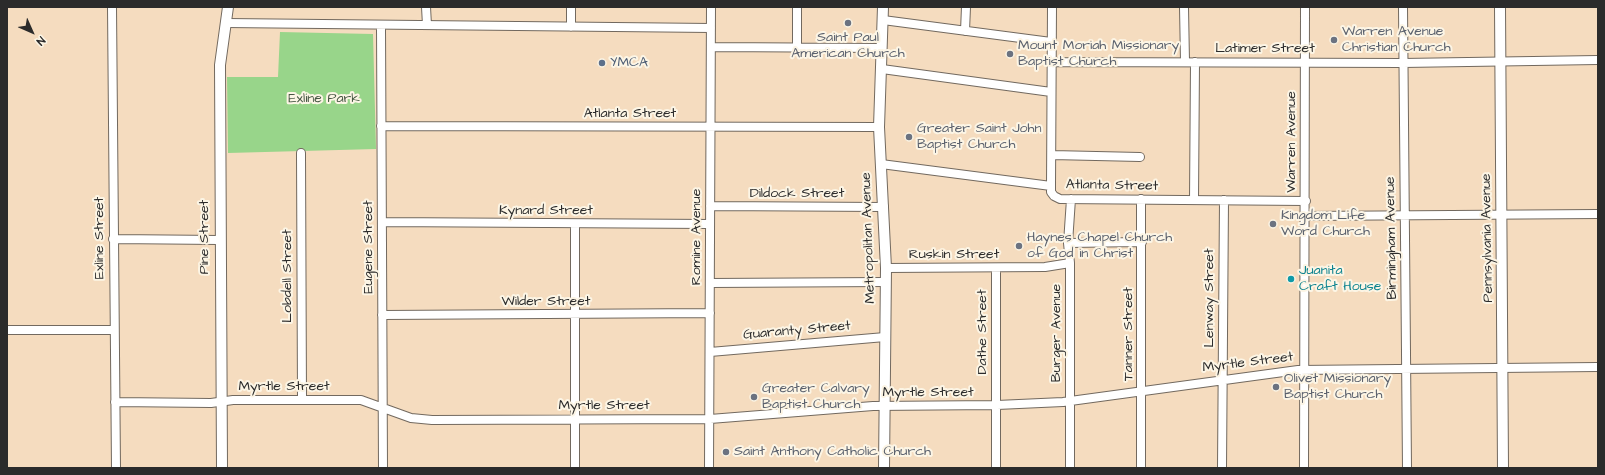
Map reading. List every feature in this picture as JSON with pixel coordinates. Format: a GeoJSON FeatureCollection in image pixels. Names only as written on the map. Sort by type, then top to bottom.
{"type":"FeatureCollection","features":[{"type":"Feature","properties":{"kind":"street","name":"Exline Street"},"geometry":{"type":"LineString","coordinates":[[112,7],[116,468]]}},
{"type":"Feature","properties":{"kind":"street","name":"Pine Street"},"geometry":{"type":"LineString","coordinates":[[222,468],[219,240],[220,65],[228,7]]}},
{"type":"Feature","properties":{"kind":"street"},"geometry":{"type":"LineString","coordinates":[[426,7],[426,25]]}},
{"type":"Feature","properties":{"kind":"street"},"geometry":{"type":"LineString","coordinates":[[572,7],[572,27]]}},
{"type":"Feature","properties":{"kind":"street","name":"Romine Avenue"},"geometry":{"type":"LineString","coordinates":[[709,468],[711,7]]}},
{"type":"Feature","properties":{"kind":"street"},"geometry":{"type":"LineString","coordinates":[[797,7],[797,47]]}},
{"type":"Feature","properties":{"kind":"street","name":"Metropolitan Avenue"},"geometry":{"type":"LineString","coordinates":[[883,7],[879,128],[886,268],[884,468]]}},
{"type":"Feature","properties":{"kind":"street"},"geometry":{"type":"LineString","coordinates":[[965,31],[966,7]]}},
{"type":"Feature","properties":{"kind":"street"},"geometry":{"type":"LineString","coordinates":[[1051,186],[1052,7]]}},
{"type":"Feature","properties":{"kind":"street"},"geometry":{"type":"LineString","coordinates":[[1184,7],[1185,62]]}},
{"type":"Feature","properties":{"kind":"street","name":"Warren Avenue"},"geometry":{"type":"LineString","coordinates":[[1304,468],[1306,216],[1305,7]]}},
{"type":"Feature","properties":{"kind":"street","name":"Birmingham Avenue"},"geometry":{"type":"LineString","coordinates":[[1403,7],[1407,468]]}},
{"type":"Feature","properties":{"kind":"street","name":"Pennsylvania Avenue"},"geometry":{"type":"LineString","coordinates":[[1500,7],[1503,468]]}},
{"type":"Feature","properties":{"kind":"street"},"geometry":{"type":"LineString","coordinates":[[883,20],[1051,42]]}},
{"type":"Feature","properties":{"kind":"street"},"geometry":{"type":"LineString","coordinates":[[226,23],[381,26],[426,25],[711,28]]}},
{"type":"Feature","properties":{"kind":"street","name":"Eugene Street"},"geometry":{"type":"LineString","coordinates":[[381,26],[383,468]]}},
{"type":"Feature","properties":{"kind":"street"},"geometry":{"type":"LineString","coordinates":[[712,47],[882,48]]}},
{"type":"Feature","properties":{"kind":"street","name":"Latimer Street"},"geometry":{"type":"LineString","coordinates":[[1051,62],[1403,63],[1598,60]]}},
{"type":"Feature","properties":{"kind":"street"},"geometry":{"type":"LineString","coordinates":[[1194,200],[1195,62]]}},
{"type":"Feature","properties":{"kind":"street"},"geometry":{"type":"LineString","coordinates":[[882,69],[1051,92]]}},
{"type":"Feature","properties":{"kind":"street","name":"Atlanta Street"},"geometry":{"type":"LineString","coordinates":[[382,126],[879,128]]}},
{"type":"Feature","properties":{"kind":"street","name":"Lobdell Street"},"geometry":{"type":"LineString","coordinates":[[300,153],[302,399]]}},
{"type":"Feature","properties":{"kind":"street"},"geometry":{"type":"LineString","coordinates":[[1052,154],[1140,157]]}},
{"type":"Feature","properties":{"kind":"street","name":"Atlanta Street"},"geometry":{"type":"LineString","coordinates":[[880,164],[1051,186],[1051,192],[1054,196],[1060,199],[1306,201]]}},
{"type":"Feature","properties":{"kind":"street","name":"Burger Avenue"},"geometry":{"type":"LineString","coordinates":[[1070,468],[1070,263],[1068,243],[1071,199]]}},
{"type":"Feature","properties":{"kind":"street","name":"Tanner Street"},"geometry":{"type":"LineString","coordinates":[[1141,199],[1141,468]]}},
{"type":"Feature","properties":{"kind":"street","name":"Lenway Street"},"geometry":{"type":"LineString","coordinates":[[1222,468],[1224,200]]}},
{"type":"Feature","properties":{"kind":"street","name":"Dildock Street"},"geometry":{"type":"LineString","coordinates":[[710,206],[884,207]]}},
{"type":"Feature","properties":{"kind":"street"},"geometry":{"type":"LineString","coordinates":[[1306,216],[1598,214]]}},
{"type":"Feature","properties":{"kind":"street","name":"Kynard Street"},"geometry":{"type":"LineString","coordinates":[[382,222],[710,224]]}},
{"type":"Feature","properties":{"kind":"street"},"geometry":{"type":"LineString","coordinates":[[575,224],[575,468]]}},
{"type":"Feature","properties":{"kind":"street"},"geometry":{"type":"LineString","coordinates":[[113,239],[219,240]]}},
{"type":"Feature","properties":{"kind":"street"},"geometry":{"type":"LineString","coordinates":[[1068,243],[1142,242]]}},
{"type":"Feature","properties":{"kind":"street","name":"Ruskin Street"},"geometry":{"type":"LineString","coordinates":[[886,268],[1045,268],[1070,263]]}},
{"type":"Feature","properties":{"kind":"street","name":"Dathe Street"},"geometry":{"type":"LineString","coordinates":[[996,268],[996,468]]}},
{"type":"Feature","properties":{"kind":"street"},"geometry":{"type":"LineString","coordinates":[[710,283],[886,282]]}},
{"type":"Feature","properties":{"kind":"street","name":"Wilder Street"},"geometry":{"type":"LineString","coordinates":[[382,315],[710,313]]}},
{"type":"Feature","properties":{"kind":"street"},"geometry":{"type":"LineString","coordinates":[[7,330],[114,330]]}},
{"type":"Feature","properties":{"kind":"street","name":"Guaranty Street"},"geometry":{"type":"LineString","coordinates":[[710,352],[885,337]]}},
{"type":"Feature","properties":{"kind":"street","name":"Myrtle Street"},"geometry":{"type":"LineString","coordinates":[[115,402],[211,403],[222,401],[302,399],[361,400],[411,418],[432,420],[710,418],[885,406],[997,405],[1070,401],[1305,369],[1598,367]]}},
{"type":"Feature","properties":{"kind":"green space","name":"Exline Park"},"geometry":{"type":"Polygon","coordinates":[[[280,32],[373,34],[376,149],[228,153],[227,77],[278,77],[280,32]]]}},
{"type":"Feature","properties":{"kind":"place","name":"Saint Paul American Church"},"geometry":{"type":"Point","coordinates":[848,23]}},
{"type":"Feature","properties":{"kind":"place","name":"Warren Avenue Christian Church"},"geometry":{"type":"Point","coordinates":[1334,40]}},
{"type":"Feature","properties":{"kind":"place","name":"Mount Moriah Missionary Baptist Church"},"geometry":{"type":"Point","coordinates":[1010,54]}},
{"type":"Feature","properties":{"kind":"place","name":"YMCA"},"geometry":{"type":"Point","coordinates":[602,63]}},
{"type":"Feature","properties":{"kind":"place","name":"Greater Saint John Baptist Church"},"geometry":{"type":"Point","coordinates":[909,137]}},
{"type":"Feature","properties":{"kind":"place","name":"Kingdom Life Word Church"},"geometry":{"type":"Point","coordinates":[1273,224]}},
{"type":"Feature","properties":{"kind":"place","name":"Haynes Chapel Church of God in Christ"},"geometry":{"type":"Point","coordinates":[1019,246]}},
{"type":"Feature","properties":{"kind":"place","name":"Juanita Craft House"},"geometry":{"type":"Point","coordinates":[1291,279]}},
{"type":"Feature","properties":{"kind":"place","name":"Olivet Missionary Baptist Church"},"geometry":{"type":"Point","coordinates":[1276,387]}},
{"type":"Feature","properties":{"kind":"place","name":"Greater Calvary Baptist Church"},"geometry":{"type":"Point","coordinates":[754,397]}},
{"type":"Feature","properties":{"kind":"place","name":"Saint Anthony Catholic Church"},"geometry":{"type":"Point","coordinates":[726,452]}}]}
